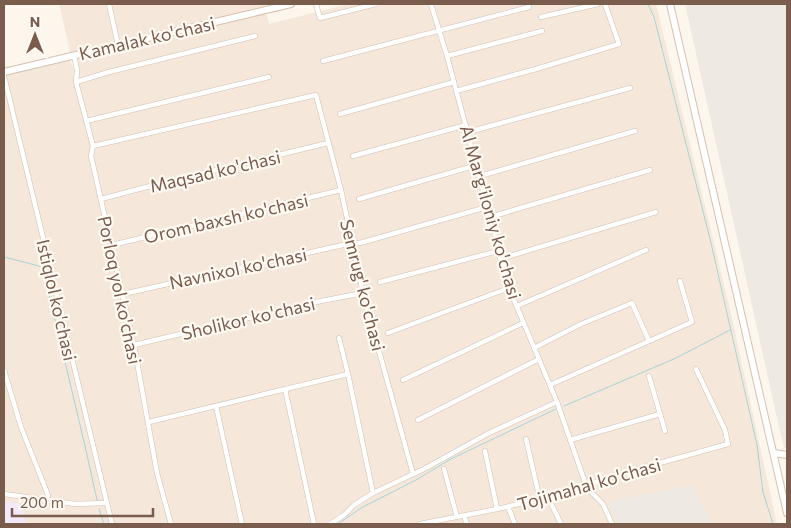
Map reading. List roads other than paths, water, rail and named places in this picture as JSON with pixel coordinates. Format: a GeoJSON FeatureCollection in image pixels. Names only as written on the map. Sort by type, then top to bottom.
{"type":"FeatureCollection","features":[{"type":"Feature","properties":{"kind":"main road","name":"Kamalak ko'chasi"},"geometry":{"type":"LineString","coordinates":[[4,72],[290,4]]}},
{"type":"Feature","properties":{"kind":"main road"},"geometry":{"type":"LineString","coordinates":[[670,4],[787,513]]}},
{"type":"Feature","properties":{"kind":"main road"},"geometry":{"type":"LineString","coordinates":[[774,453],[787,455]]}},
{"type":"Feature","properties":{"kind":"street"},"geometry":{"type":"LineString","coordinates":[[109,4],[118,45]]}},
{"type":"Feature","properties":{"kind":"street"},"geometry":{"type":"LineString","coordinates":[[316,4],[320,18],[376,4]]}},
{"type":"Feature","properties":{"kind":"street","name":"Al Marg'iloniy ko'chasi"},"geometry":{"type":"LineString","coordinates":[[431,4],[448,56],[500,260],[509,288],[557,402],[587,488],[603,504],[612,524]]}},
{"type":"Feature","properties":{"kind":"street"},"geometry":{"type":"LineString","coordinates":[[541,17],[598,4]]}},
{"type":"Feature","properties":{"kind":"street"},"geometry":{"type":"LineString","coordinates":[[456,91],[618,44],[605,4]]}},
{"type":"Feature","properties":{"kind":"street"},"geometry":{"type":"LineString","coordinates":[[323,61],[529,7]]}},
{"type":"Feature","properties":{"kind":"street"},"geometry":{"type":"LineString","coordinates":[[448,56],[542,31]]}},
{"type":"Feature","properties":{"kind":"street"},"geometry":{"type":"LineString","coordinates":[[76,82],[255,36]]}},
{"type":"Feature","properties":{"kind":"street","name":"Porloq yol ko'chasi"},"geometry":{"type":"LineString","coordinates":[[74,55],[77,70],[76,82],[93,146],[91,156],[104,221],[123,294],[157,473],[171,524]]}},
{"type":"Feature","properties":{"kind":"street","name":"Istiqlol ko'chasi"},"geometry":{"type":"LineString","coordinates":[[4,76],[112,524]]}},
{"type":"Feature","properties":{"kind":"street"},"geometry":{"type":"LineString","coordinates":[[86,121],[269,78]]}},
{"type":"Feature","properties":{"kind":"street"},"geometry":{"type":"LineString","coordinates":[[340,114],[454,82]]}},
{"type":"Feature","properties":{"kind":"street"},"geometry":{"type":"LineString","coordinates":[[468,132],[630,88]]}},
{"type":"Feature","properties":{"kind":"street","name":"Semrug' ko'chasi"},"geometry":{"type":"LineString","coordinates":[[93,146],[316,95],[341,190],[363,294],[413,474]]}},
{"type":"Feature","properties":{"kind":"street"},"geometry":{"type":"LineString","coordinates":[[353,156],[466,125]]}},
{"type":"Feature","properties":{"kind":"street"},"geometry":{"type":"LineString","coordinates":[[480,176],[635,131]]}},
{"type":"Feature","properties":{"kind":"street","name":"Maqsad ko'chasi"},"geometry":{"type":"LineString","coordinates":[[101,199],[328,143]]}},
{"type":"Feature","properties":{"kind":"street"},"geometry":{"type":"LineString","coordinates":[[359,199],[477,164]]}},
{"type":"Feature","properties":{"kind":"street"},"geometry":{"type":"LineString","coordinates":[[490,216],[650,170]]}},
{"type":"Feature","properties":{"kind":"street","name":"Orom baxsh ko'chasi"},"geometry":{"type":"LineString","coordinates":[[112,246],[341,190]]}},
{"type":"Feature","properties":{"kind":"street","name":"Navnixol ko'chasi"},"geometry":{"type":"LineString","coordinates":[[123,294],[352,243],[360,243],[488,207]]}},
{"type":"Feature","properties":{"kind":"street"},"geometry":{"type":"LineString","coordinates":[[500,260],[656,212]]}},
{"type":"Feature","properties":{"kind":"street"},"geometry":{"type":"LineString","coordinates":[[517,306],[646,250]]}},
{"type":"Feature","properties":{"kind":"street"},"geometry":{"type":"LineString","coordinates":[[380,282],[498,251]]}},
{"type":"Feature","properties":{"kind":"street"},"geometry":{"type":"LineString","coordinates":[[550,385],[692,322],[680,281]]}},
{"type":"Feature","properties":{"kind":"street"},"geometry":{"type":"LineString","coordinates":[[388,333],[509,288]]}},
{"type":"Feature","properties":{"kind":"street","name":"Sholikor ko'chasi"},"geometry":{"type":"LineString","coordinates":[[134,346],[316,302],[363,294]]}},
{"type":"Feature","properties":{"kind":"street"},"geometry":{"type":"LineString","coordinates":[[534,348],[581,324],[632,303],[649,341]]}},
{"type":"Feature","properties":{"kind":"street"},"geometry":{"type":"LineString","coordinates":[[403,380],[523,323]]}},
{"type":"Feature","properties":{"kind":"street"},"geometry":{"type":"LineString","coordinates":[[339,338],[373,493]]}},
{"type":"Feature","properties":{"kind":"street"},"geometry":{"type":"LineString","coordinates":[[418,420],[539,359]]}},
{"type":"Feature","properties":{"kind":"street","name":"Tojimahal ko'chasi"},"geometry":{"type":"LineString","coordinates":[[420,524],[497,510],[587,488],[591,484],[620,474],[728,444],[725,430],[696,369]]}},
{"type":"Feature","properties":{"kind":"street"},"geometry":{"type":"LineString","coordinates":[[4,370],[21,427],[48,495],[46,500]]}},
{"type":"Feature","properties":{"kind":"street"},"geometry":{"type":"LineString","coordinates":[[148,422],[348,374]]}},
{"type":"Feature","properties":{"kind":"street"},"geometry":{"type":"LineString","coordinates":[[649,376],[665,431]]}},
{"type":"Feature","properties":{"kind":"street"},"geometry":{"type":"LineString","coordinates":[[285,389],[314,524]]}},
{"type":"Feature","properties":{"kind":"street"},"geometry":{"type":"LineString","coordinates":[[330,524],[373,493],[424,469],[489,433],[557,402]]}},
{"type":"Feature","properties":{"kind":"street"},"geometry":{"type":"LineString","coordinates":[[216,406],[242,524]]}},
{"type":"Feature","properties":{"kind":"street"},"geometry":{"type":"LineString","coordinates":[[570,440],[660,414]]}},
{"type":"Feature","properties":{"kind":"street"},"geometry":{"type":"LineString","coordinates":[[526,439],[540,500]]}},
{"type":"Feature","properties":{"kind":"street"},"geometry":{"type":"LineString","coordinates":[[485,451],[497,510]]}},
{"type":"Feature","properties":{"kind":"street"},"geometry":{"type":"LineString","coordinates":[[444,469],[457,517]]}},
{"type":"Feature","properties":{"kind":"street"},"geometry":{"type":"LineString","coordinates":[[4,494],[75,504],[106,503]]}},
{"type":"Feature","properties":{"kind":"street"},"geometry":{"type":"LineString","coordinates":[[548,498],[561,524]]}},
{"type":"Feature","properties":{"kind":"street"},"geometry":{"type":"LineString","coordinates":[[508,507],[515,524]]}},
{"type":"Feature","properties":{"kind":"street"},"geometry":{"type":"LineString","coordinates":[[464,516],[467,524]]}},
{"type":"Feature","properties":{"kind":"waterway"},"geometry":{"type":"LineString","coordinates":[[648,4],[654,17],[711,243],[757,445],[763,492],[773,524]]}},
{"type":"Feature","properties":{"kind":"waterway"},"geometry":{"type":"LineString","coordinates":[[4,257],[39,266],[43,269],[97,500]]}},
{"type":"Feature","properties":{"kind":"waterway"},"geometry":{"type":"LineString","coordinates":[[564,406],[676,358],[730,330]]}},
{"type":"Feature","properties":{"kind":"waterway"},"geometry":{"type":"LineString","coordinates":[[338,524],[361,508],[414,481],[451,459],[556,409]]}},
{"type":"Feature","properties":{"kind":"waterway"},"geometry":{"type":"LineString","coordinates":[[99,509],[104,524]]}}]}
